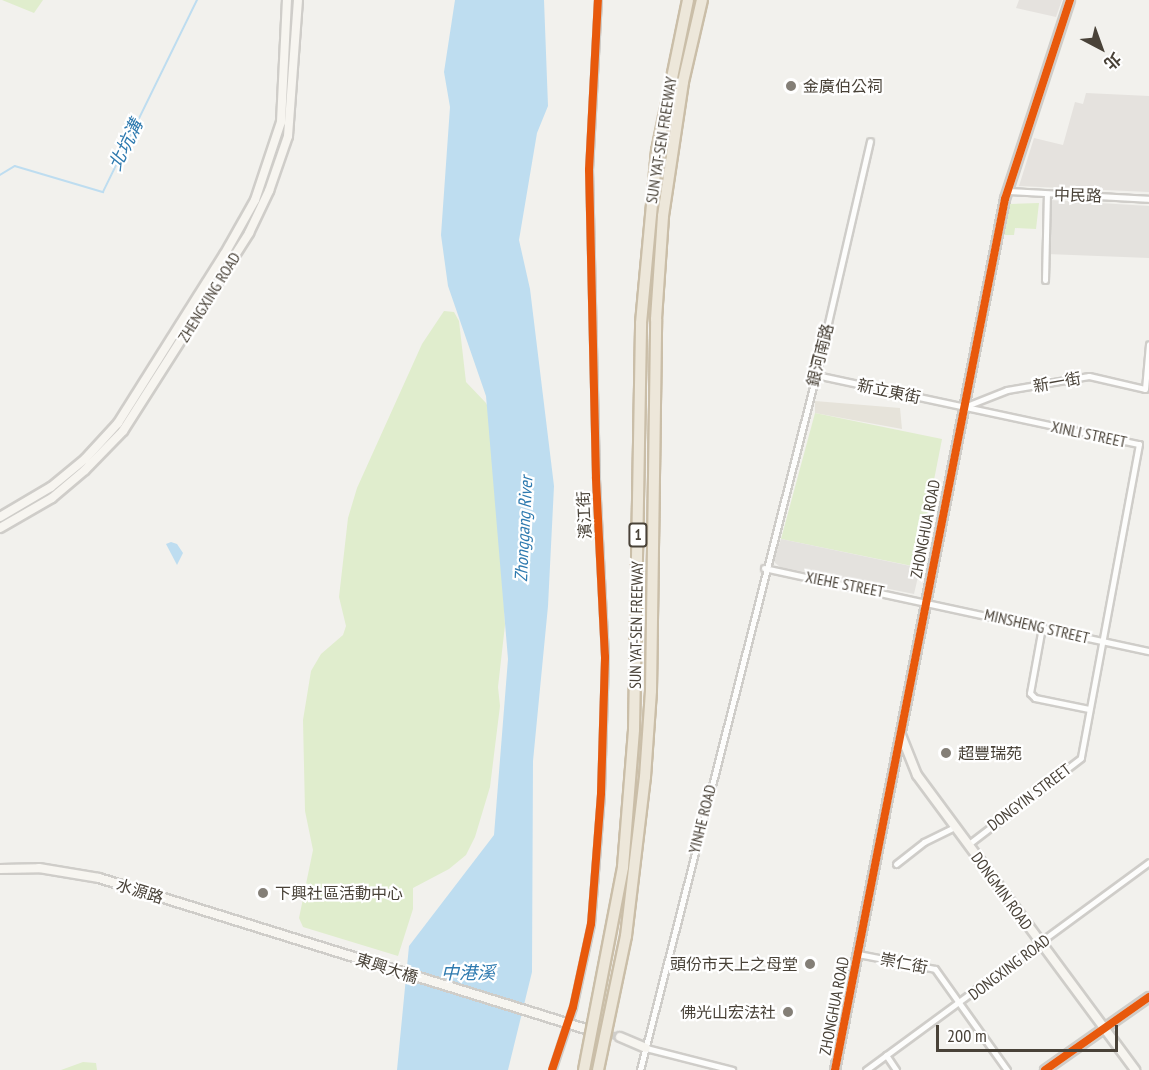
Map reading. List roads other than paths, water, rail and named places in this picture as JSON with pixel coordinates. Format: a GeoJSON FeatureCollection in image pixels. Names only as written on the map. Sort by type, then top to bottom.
{"type":"FeatureCollection","features":[{"type":"Feature","properties":{"kind":"highway","name":"SUN YAT-SEN FREEWAY"},"geometry":{"type":"LineString","coordinates":[[584,1070],[623,867],[634,729],[641,322],[657,151],[688,0]]}},
{"type":"Feature","properties":{"kind":"highway","name":"SUN YAT-SEN FREEWAY"},"geometry":{"type":"LineString","coordinates":[[598,1070],[626,936],[645,777],[651,681],[656,319],[663,216],[683,82],[702,0]]}},
{"type":"Feature","properties":{"kind":"street","name":"ZHENGXING ROAD"},"geometry":{"type":"LineString","coordinates":[[0,517],[59,480],[85,459],[118,423],[255,200],[281,122],[287,0]]}},
{"type":"Feature","properties":{"kind":"street","name":"ZHENGXING ROAD"},"geometry":{"type":"LineString","coordinates":[[0,528],[52,498],[85,470],[123,431],[249,233],[269,191],[288,136],[298,0]]}},
{"type":"Feature","properties":{"kind":"street","name":"濱江街"},"geometry":{"type":"LineString","coordinates":[[552,1070],[567,1026],[591,924],[601,793],[605,657],[596,477],[589,170],[598,0]]}},
{"type":"Feature","properties":{"kind":"street","name":"ZHONGHUA ROAD"},"geometry":{"type":"LineString","coordinates":[[835,1070],[962,408],[1007,191],[1070,0]]}},
{"type":"Feature","properties":{"kind":"street","name":"銀河南路"},"geometry":{"type":"LineString","coordinates":[[764,568],[816,375],[870,141]]}},
{"type":"Feature","properties":{"kind":"street","name":"中民路"},"geometry":{"type":"LineString","coordinates":[[1007,191],[1149,199]]}},
{"type":"Feature","properties":{"kind":"street"},"geometry":{"type":"LineString","coordinates":[[1045,280],[1047,194]]}},
{"type":"Feature","properties":{"kind":"street","name":"新一街"},"geometry":{"type":"LineString","coordinates":[[962,408],[1007,390],[1089,376],[1145,388],[1149,345]]}},
{"type":"Feature","properties":{"kind":"street","name":"新立東街"},"geometry":{"type":"LineString","coordinates":[[816,375],[962,408]]}},
{"type":"Feature","properties":{"kind":"street","name":"XINLI STREET"},"geometry":{"type":"LineString","coordinates":[[962,408],[1139,444],[1124,520]]}},
{"type":"Feature","properties":{"kind":"street","name":"DONGYIN STREET"},"geometry":{"type":"LineString","coordinates":[[969,844],[1081,758],[1124,520]]}},
{"type":"Feature","properties":{"kind":"street","name":"XIEHE STREET"},"geometry":{"type":"LineString","coordinates":[[764,568],[925,600]]}},
{"type":"Feature","properties":{"kind":"street","name":"YINHE ROAD"},"geometry":{"type":"LineString","coordinates":[[640,1070],[764,568]]}},
{"type":"Feature","properties":{"kind":"street","name":"MINSHENG STREET"},"geometry":{"type":"LineString","coordinates":[[925,600],[1149,651]]}},
{"type":"Feature","properties":{"kind":"street"},"geometry":{"type":"LineString","coordinates":[[1042,627],[1030,693],[1035,698],[1089,709]]}},
{"type":"Feature","properties":{"kind":"street","name":"DONGMIN ROAD"},"geometry":{"type":"LineString","coordinates":[[900,730],[917,775],[1135,1070]]}},
{"type":"Feature","properties":{"kind":"street"},"geometry":{"type":"LineString","coordinates":[[896,864],[924,842],[955,827]]}},
{"type":"Feature","properties":{"kind":"street","name":"DONGXING ROAD"},"geometry":{"type":"LineString","coordinates":[[867,1070],[960,1004],[1149,862]]}},
{"type":"Feature","properties":{"kind":"street","name":"水源路"},"geometry":{"type":"LineString","coordinates":[[0,869],[39,868],[79,874],[276,933]]}},
{"type":"Feature","properties":{"kind":"street","name":"東興大橋"},"geometry":{"type":"LineString","coordinates":[[276,933],[567,1026],[586,1029]]}},
{"type":"Feature","properties":{"kind":"street","name":"崇仁街"},"geometry":{"type":"LineString","coordinates":[[858,954],[935,969],[1007,1070]]}},
{"type":"Feature","properties":{"kind":"street"},"geometry":{"type":"LineString","coordinates":[[1045,1070],[1149,997]]}},
{"type":"Feature","properties":{"kind":"street"},"geometry":{"type":"LineString","coordinates":[[620,1038],[646,1048],[732,1070]]}},
{"type":"Feature","properties":{"kind":"street"},"geometry":{"type":"LineString","coordinates":[[886,1055],[896,1070]]}},
{"type":"Feature","properties":{"kind":"water","name":"中港溪"},"geometry":{"type":"Polygon","coordinates":[[[455,0],[544,0],[548,106],[537,133],[519,240],[530,289],[554,486],[548,606],[533,761],[532,972],[508,1070],[397,1070],[409,946],[494,835],[508,659],[486,396],[448,286],[441,235],[450,107],[444,72],[455,0]]]}},
{"type":"Feature","properties":{"kind":"water"},"geometry":{"type":"Polygon","coordinates":[[[171,542],[177,544],[183,553],[177,565],[166,544],[171,542]]]}},
{"type":"Feature","properties":{"kind":"waterway","name":"北坑溝"},"geometry":{"type":"LineString","coordinates":[[0,175],[15,166],[103,192],[197,0]]}},
{"type":"Feature","properties":{"kind":"tunnel"},"geometry":{"type":"LineString","coordinates":[[589,1030],[620,1037]]}},
{"type":"Feature","properties":{"kind":"place","name":"金廣伯公祠"},"geometry":{"type":"Point","coordinates":[791,86]}},
{"type":"Feature","properties":{"kind":"place","name":"超豐瑞苑"},"geometry":{"type":"Point","coordinates":[946,753]}},
{"type":"Feature","properties":{"kind":"place","name":"下興社區活動中心"},"geometry":{"type":"Point","coordinates":[263,893]}},
{"type":"Feature","properties":{"kind":"place","name":"頭份市天上之母堂"},"geometry":{"type":"Point","coordinates":[810,964]}},
{"type":"Feature","properties":{"kind":"place","name":"佛光山宏法社"},"geometry":{"type":"Point","coordinates":[788,1012]}},
{"type":"Feature","properties":{"kind":"water label","name":"Zhonggang River"},"geometry":{"type":"Point","coordinates":[524,529]}}]}
